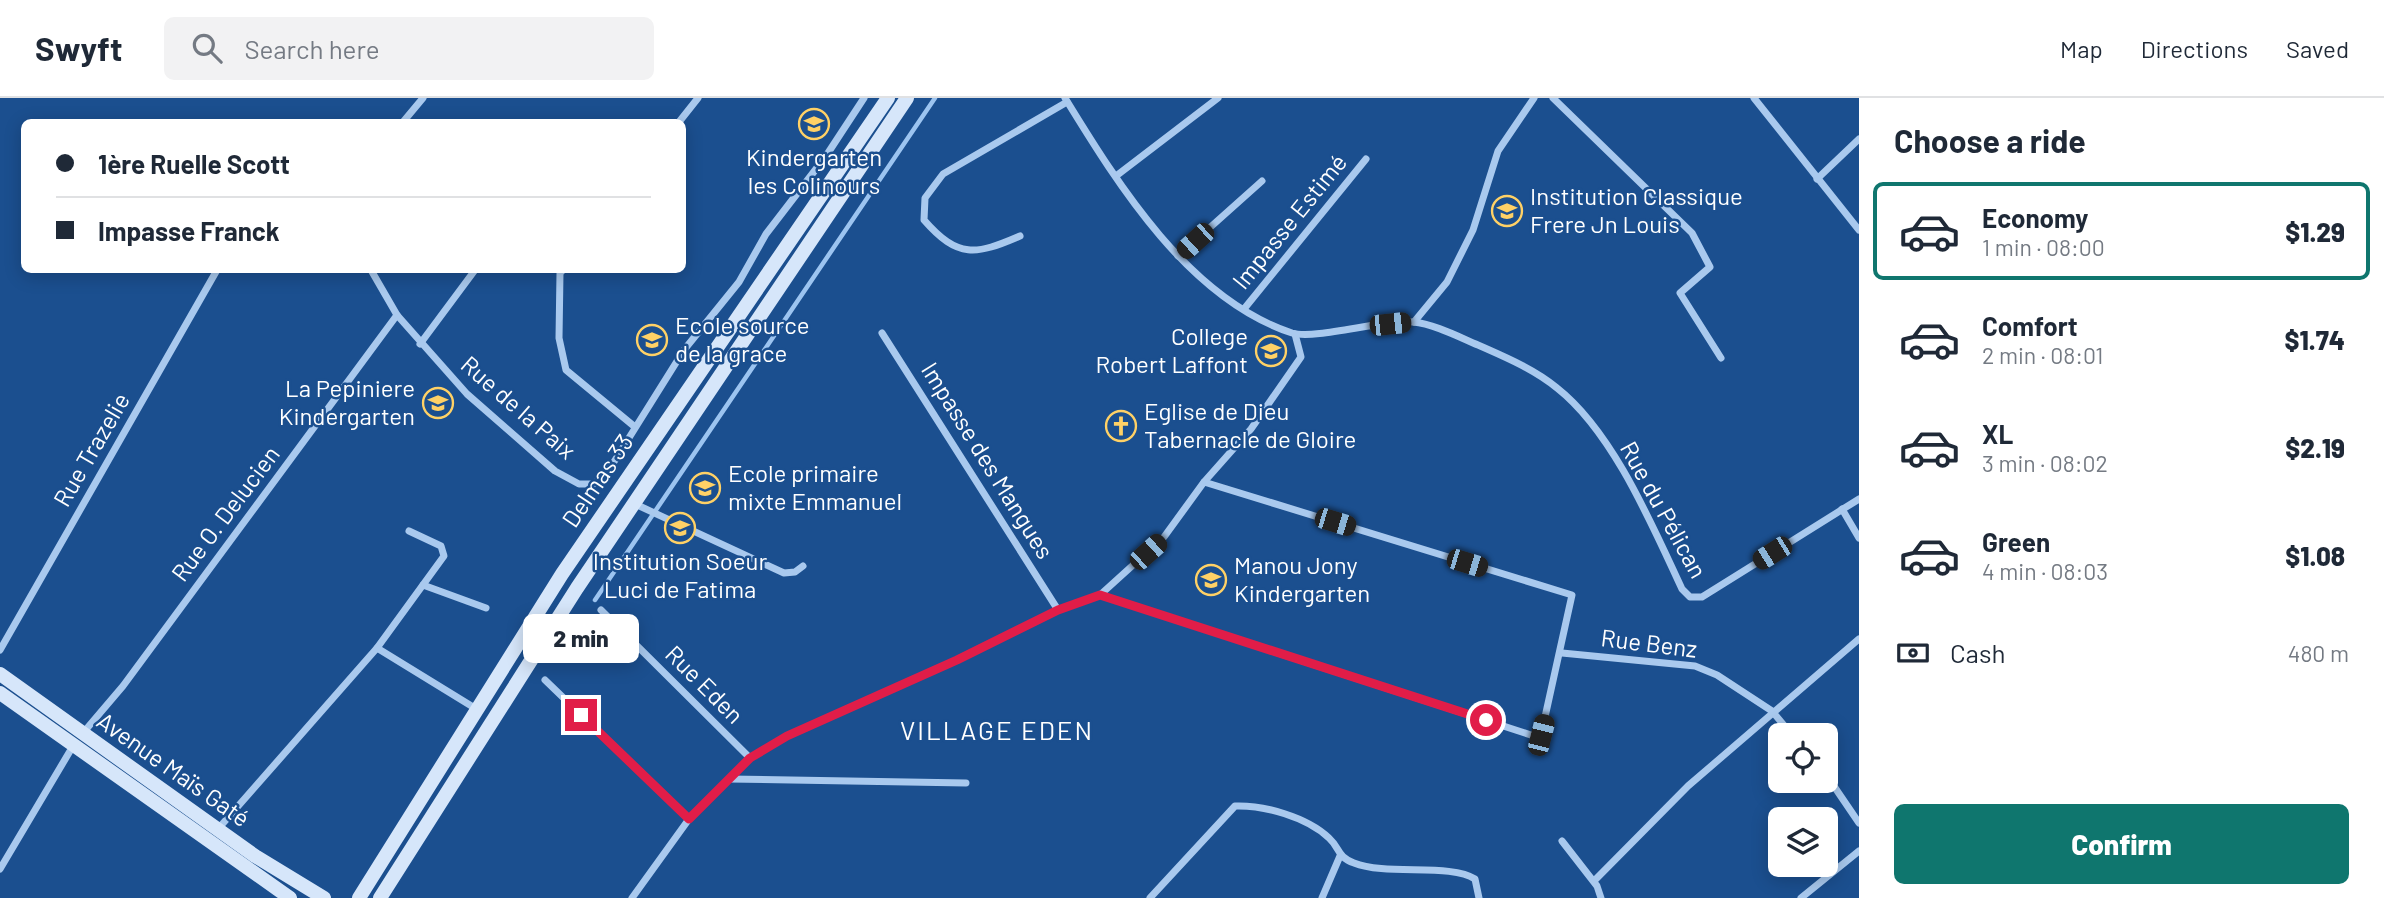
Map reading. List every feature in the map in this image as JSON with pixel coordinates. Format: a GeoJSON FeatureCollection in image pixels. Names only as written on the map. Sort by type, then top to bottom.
{"type":"FeatureCollection","features":[{"type":"Feature","properties":{"kind":"main road","name":"Delmas 33"},"geometry":{"type":"LineString","coordinates":[[359,898],[562,574],[888,98]]}},
{"type":"Feature","properties":{"kind":"main road","name":"Delmas 33"},"geometry":{"type":"LineString","coordinates":[[380,898],[577,588],[907,98]]}},
{"type":"Feature","properties":{"kind":"main road","name":"Avenue Maïs Gaté"},"geometry":{"type":"LineString","coordinates":[[0,674],[218,829],[324,898]]}},
{"type":"Feature","properties":{"kind":"main road","name":"Avenue Maïs Gaté"},"geometry":{"type":"LineString","coordinates":[[0,693],[283,896]]}},
{"type":"Feature","properties":{"kind":"street"},"geometry":{"type":"LineString","coordinates":[[406,119],[423,98]]}},
{"type":"Feature","properties":{"kind":"street"},"geometry":{"type":"LineString","coordinates":[[681,119],[698,98]]}},
{"type":"Feature","properties":{"kind":"street","name":"Rue de la Paix"},"geometry":{"type":"LineString","coordinates":[[374,273],[397,315],[467,394],[555,471],[579,484],[594,484],[607,473],[684,350],[739,282],[766,234],[826,156],[864,98]]}},
{"type":"Feature","properties":{"kind":"street"},"geometry":{"type":"LineString","coordinates":[[1116,176],[1218,98]]}},
{"type":"Feature","properties":{"kind":"street"},"geometry":{"type":"LineString","coordinates":[[1414,322],[1447,282],[1473,230],[1498,151],[1534,98]]}},
{"type":"Feature","properties":{"kind":"street"},"geometry":{"type":"LineString","coordinates":[[1553,98],[1692,233],[1710,267],[1680,293],[1721,358]]}},
{"type":"Feature","properties":{"kind":"street"},"geometry":{"type":"LineString","coordinates":[[1754,98],[1859,230]]}},
{"type":"Feature","properties":{"kind":"street"},"geometry":{"type":"LineString","coordinates":[[632,898],[689,819],[750,758],[787,736],[957,660],[1058,610],[1100,595],[1164,537],[1204,482],[1251,429],[1301,357],[1295,334],[1216,293],[1178,256],[1116,176],[1066,100],[943,174],[925,198],[924,220],[939,237],[964,252],[989,249],[1020,236]]}},
{"type":"Feature","properties":{"kind":"street"},"geometry":{"type":"LineString","coordinates":[[1817,179],[1859,139]]}},
{"type":"Feature","properties":{"kind":"street","name":"Impasse Estimé"},"geometry":{"type":"LineString","coordinates":[[1244,309],[1366,159]]}},
{"type":"Feature","properties":{"kind":"street"},"geometry":{"type":"LineString","coordinates":[[1178,256],[1262,181]]}},
{"type":"Feature","properties":{"kind":"street","name":"Rue Trazelie"},"geometry":{"type":"LineString","coordinates":[[0,650],[215,273]]}},
{"type":"Feature","properties":{"kind":"street"},"geometry":{"type":"LineString","coordinates":[[420,344],[473,273]]}},
{"type":"Feature","properties":{"kind":"street"},"geometry":{"type":"LineString","coordinates":[[560,273],[559,338],[566,370],[635,427]]}},
{"type":"Feature","properties":{"kind":"street","name":"Rue O. Delucien"},"geometry":{"type":"LineString","coordinates":[[83,734],[124,685],[397,315]]}},
{"type":"Feature","properties":{"kind":"street","name":"Rue du Pélican"},"geometry":{"type":"LineString","coordinates":[[1295,334],[1414,322],[1508,358],[1556,387],[1583,413],[1639,499],[1682,589],[1690,597],[1702,597],[1842,509]]}},
{"type":"Feature","properties":{"kind":"street","name":"Impasse des Mangues"},"geometry":{"type":"LineString","coordinates":[[883,333],[1058,610]]}},
{"type":"Feature","properties":{"kind":"street"},"geometry":{"type":"LineString","coordinates":[[1100,595],[1540,737],[1562,653],[1572,595],[1204,482]]}},
{"type":"Feature","properties":{"kind":"street"},"geometry":{"type":"LineString","coordinates":[[1859,499],[1842,509],[1859,538]]}},
{"type":"Feature","properties":{"kind":"street"},"geometry":{"type":"LineString","coordinates":[[635,504],[784,573],[795,572],[803,566]]}},
{"type":"Feature","properties":{"kind":"street"},"geometry":{"type":"LineString","coordinates":[[218,829],[377,648],[444,556],[440,547],[408,531]]}},
{"type":"Feature","properties":{"kind":"street"},"geometry":{"type":"LineString","coordinates":[[423,585],[486,608]]}},
{"type":"Feature","properties":{"kind":"street","name":"Rue Eden"},"geometry":{"type":"LineString","coordinates":[[601,610],[750,758]]}},
{"type":"Feature","properties":{"kind":"street"},"geometry":{"type":"LineString","coordinates":[[1594,881],[1688,786],[1772,711],[1859,639]]}},
{"type":"Feature","properties":{"kind":"street"},"geometry":{"type":"LineString","coordinates":[[377,648],[478,710]]}},
{"type":"Feature","properties":{"kind":"street","name":"Rue Benz"},"geometry":{"type":"LineString","coordinates":[[1562,653],[1695,666],[1717,675],[1772,711],[1782,723]]}},
{"type":"Feature","properties":{"kind":"street"},"geometry":{"type":"LineString","coordinates":[[545,680],[689,819]]}},
{"type":"Feature","properties":{"kind":"street"},"geometry":{"type":"LineString","coordinates":[[0,869],[73,746]]}},
{"type":"Feature","properties":{"kind":"street"},"geometry":{"type":"LineString","coordinates":[[729,779],[966,783]]}},
{"type":"Feature","properties":{"kind":"street"},"geometry":{"type":"LineString","coordinates":[[1838,792],[1859,823]]}},
{"type":"Feature","properties":{"kind":"street"},"geometry":{"type":"LineString","coordinates":[[1150,898],[1235,806],[1256,805],[1318,828],[1332,841],[1340,856],[1356,864],[1415,872],[1466,873],[1475,879],[1479,898]]}},
{"type":"Feature","properties":{"kind":"street"},"geometry":{"type":"LineString","coordinates":[[1562,841],[1594,881],[1601,898]]}},
{"type":"Feature","properties":{"kind":"street"},"geometry":{"type":"LineString","coordinates":[[1801,898],[1859,851]]}},
{"type":"Feature","properties":{"kind":"street"},"geometry":{"type":"LineString","coordinates":[[1322,898],[1340,856]]}},
{"type":"Feature","properties":{"kind":"waterway"},"geometry":{"type":"LineString","coordinates":[[595,600],[935,98]]}},
{"type":"Feature","properties":{"kind":"place","name":"Kindergarten les Colinours"},"geometry":{"type":"Point","coordinates":[814,124]}},
{"type":"Feature","properties":{"kind":"place","name":"Institution Classique Frere Jn Louis"},"geometry":{"type":"Point","coordinates":[1507,211]}},
{"type":"Feature","properties":{"kind":"place","name":"Ecole source de la grace"},"geometry":{"type":"Point","coordinates":[652,340]}},
{"type":"Feature","properties":{"kind":"place","name":"College Robert Laffont"},"geometry":{"type":"Point","coordinates":[1271,351]}},
{"type":"Feature","properties":{"kind":"place","name":"La Pepiniere Kindergarten"},"geometry":{"type":"Point","coordinates":[438,403]}},
{"type":"Feature","properties":{"kind":"place","name":"Eglise de Dieu Tabernacle de Gloire"},"geometry":{"type":"Point","coordinates":[1121,426]}},
{"type":"Feature","properties":{"kind":"place","name":"Ecole primaire mixte Emmanuel"},"geometry":{"type":"Point","coordinates":[705,488]}},
{"type":"Feature","properties":{"kind":"place","name":"Institution Soeur Luci de Fatima"},"geometry":{"type":"Point","coordinates":[680,528]}},
{"type":"Feature","properties":{"kind":"place","name":"Manou Jony Kindergarten"},"geometry":{"type":"Point","coordinates":[1211,580]}},
{"type":"Feature","properties":{"kind":"district","name":"VILLAGE EDEN"},"geometry":{"type":"Point","coordinates":[997,731]}},
{"type":"Feature","properties":{"kind":"route"},"geometry":{"type":"LineString","coordinates":[[581,715],[689,819],[750,758],[787,736],[957,660],[1058,610],[1100,595],[1486,720]]}}]}
